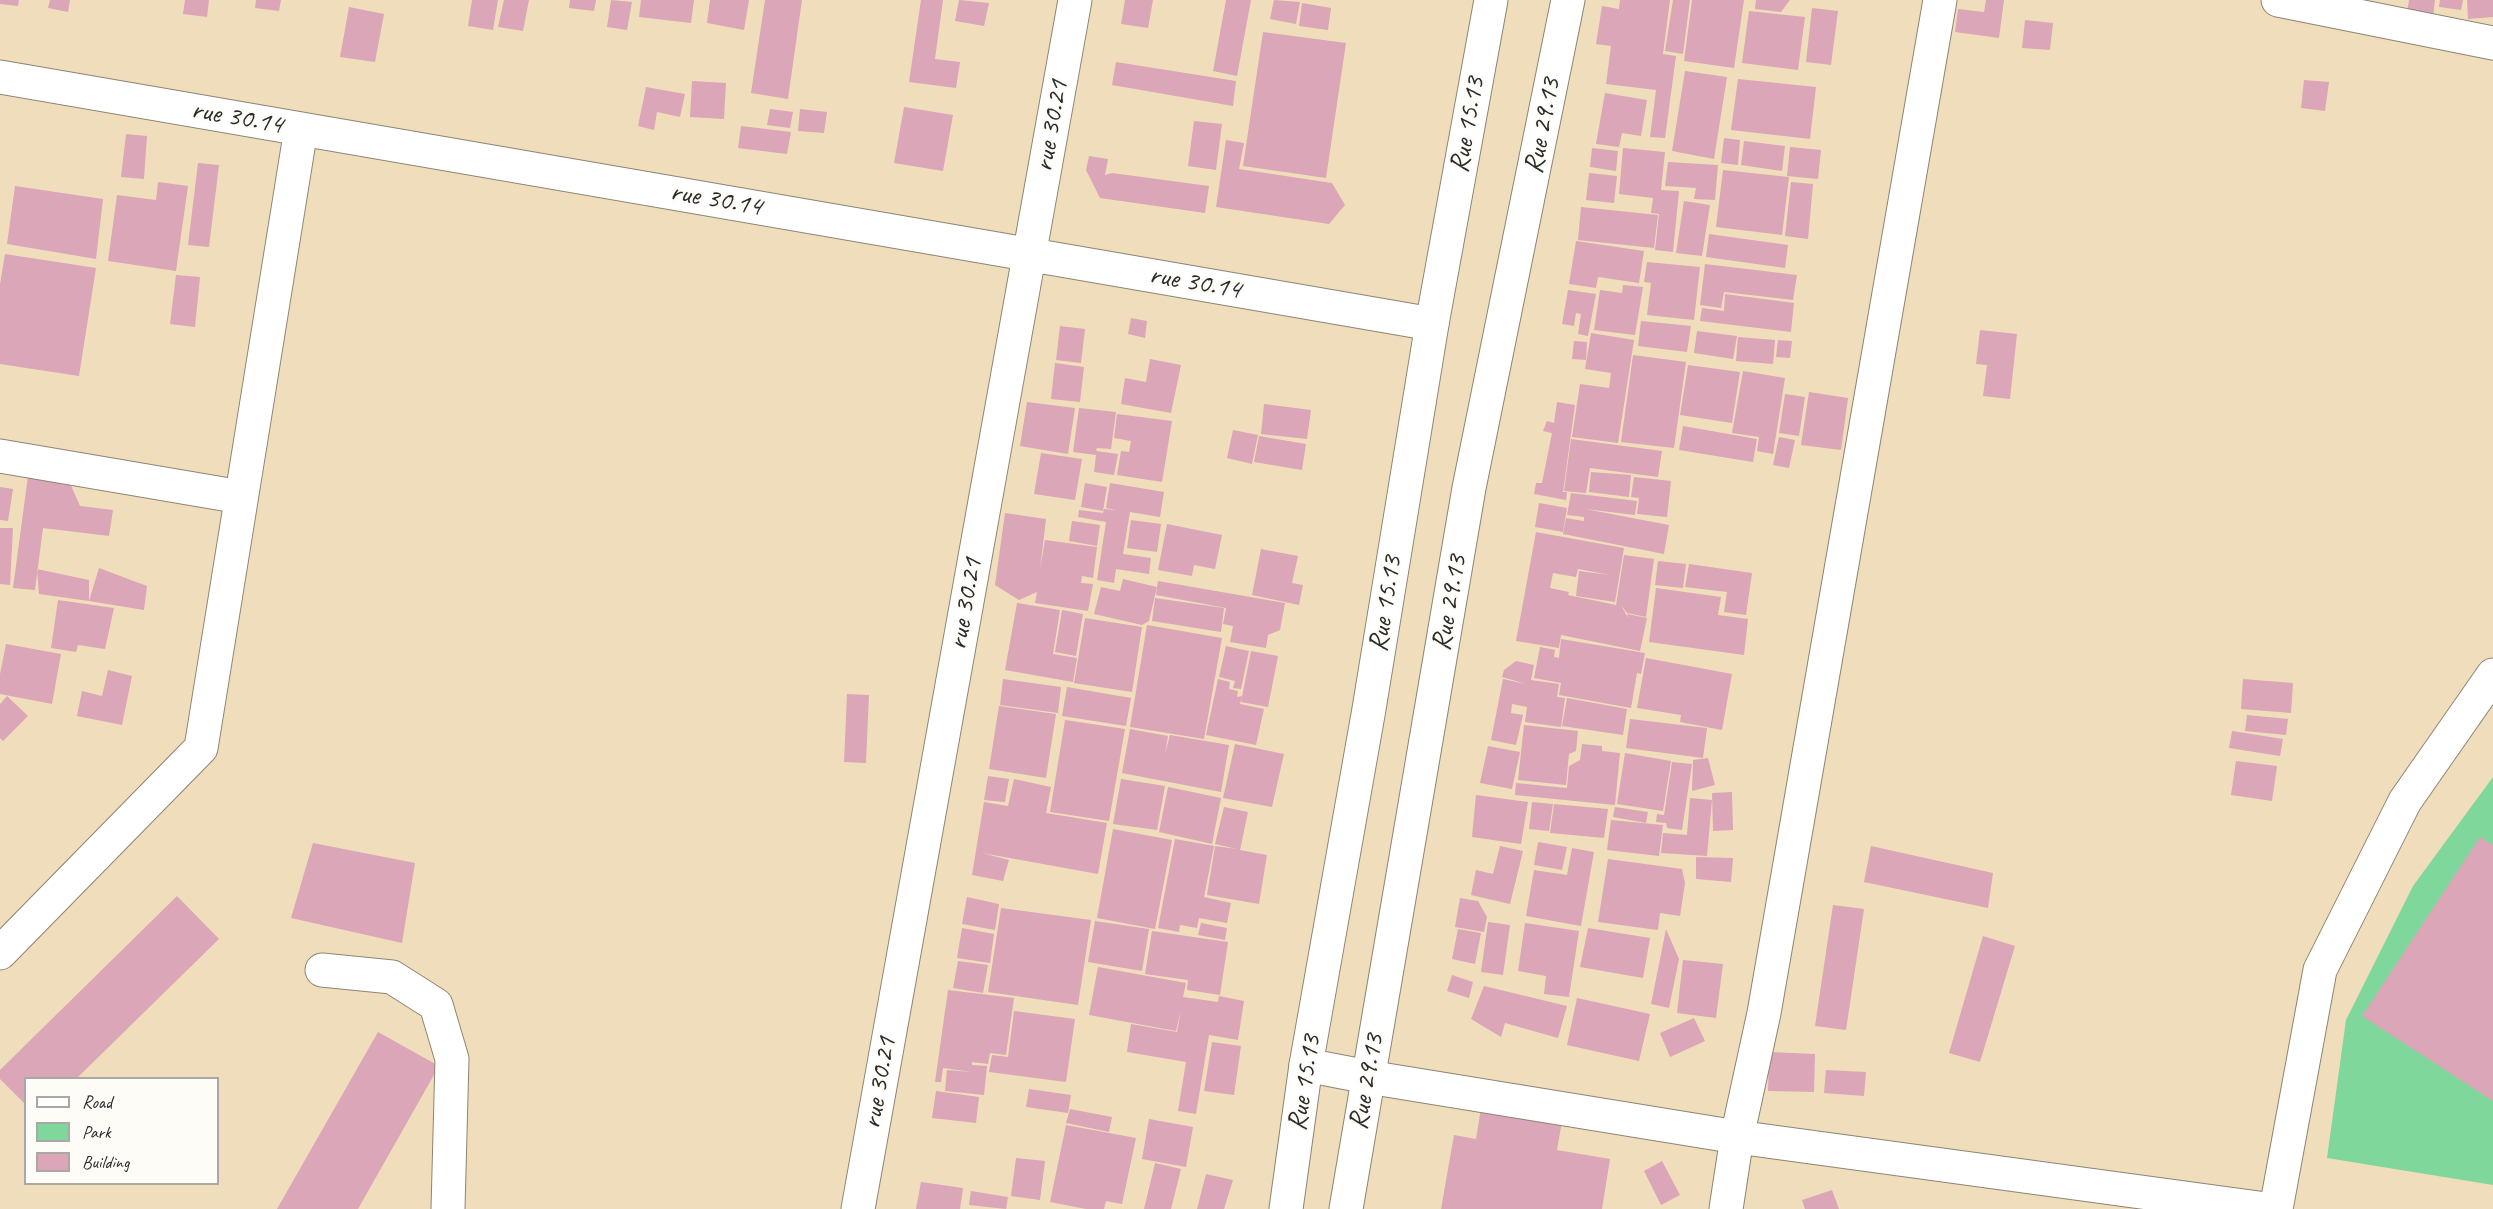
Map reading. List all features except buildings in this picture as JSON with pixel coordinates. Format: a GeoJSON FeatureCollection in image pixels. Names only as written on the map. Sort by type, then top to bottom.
{"type":"FeatureCollection","features":[{"type":"Feature","properties":{"kind":"street","name":"rue 30.21"},"geometry":{"type":"LineString","coordinates":[[858,1209],[1075,0]]}},
{"type":"Feature","properties":{"kind":"street","name":"Rue 15.13"},"geometry":{"type":"LineString","coordinates":[[1286,1209],[1306,1065],[1369,709],[1432,324],[1491,0]]}},
{"type":"Feature","properties":{"kind":"street","name":"Rue 29.13"},"geometry":{"type":"LineString","coordinates":[[1346,1209],[1469,488],[1568,0]]}},
{"type":"Feature","properties":{"kind":"street"},"geometry":{"type":"LineString","coordinates":[[1726,1209],[1737,1137],[1764,1013],[1940,0]]}},
{"type":"Feature","properties":{"kind":"street"},"geometry":{"type":"LineString","coordinates":[[2278,0],[2493,43]]}},
{"type":"Feature","properties":{"kind":"street","name":"rue 30.14"},"geometry":{"type":"LineString","coordinates":[[0,77],[1432,324]]}},
{"type":"Feature","properties":{"kind":"street"},"geometry":{"type":"LineString","coordinates":[[0,953],[201,748],[300,129]]}},
{"type":"Feature","properties":{"kind":"street"},"geometry":{"type":"LineString","coordinates":[[0,456],[241,497]]}},
{"type":"Feature","properties":{"kind":"street"},"geometry":{"type":"LineString","coordinates":[[2276,1209],[2319,969],[2405,801],[2493,675]]}},
{"type":"Feature","properties":{"kind":"street"},"geometry":{"type":"LineString","coordinates":[[322,970],[392,977],[436,1005],[452,1059],[448,1209]]}},
{"type":"Feature","properties":{"kind":"street"},"geometry":{"type":"LineString","coordinates":[[1306,1065],[1737,1137],[2266,1209]]}},
{"type":"Feature","properties":{"kind":"green space"},"geometry":{"type":"Polygon","coordinates":[[[2493,777],[2493,1185],[2327,1158],[2346,1020],[2413,886],[2493,777]]]}}]}
